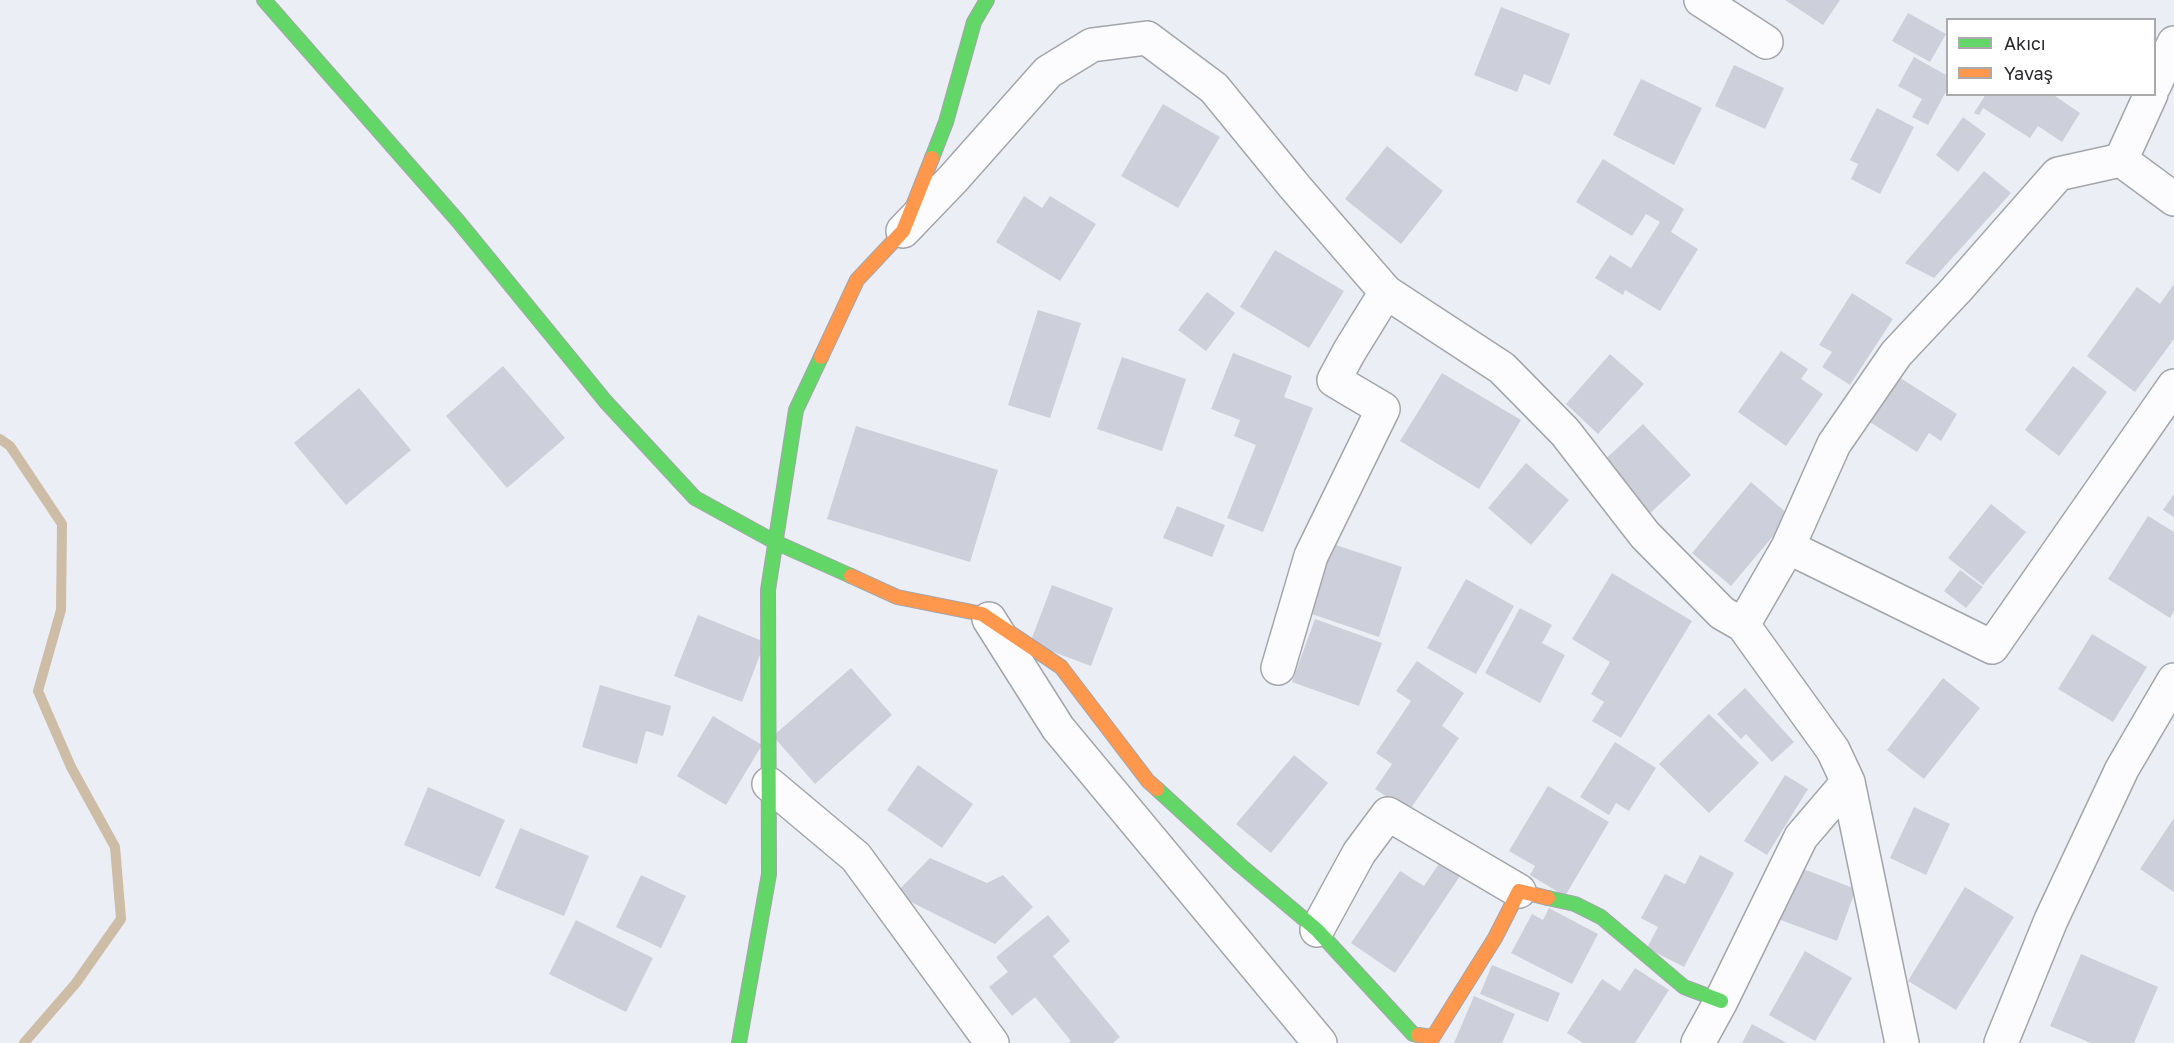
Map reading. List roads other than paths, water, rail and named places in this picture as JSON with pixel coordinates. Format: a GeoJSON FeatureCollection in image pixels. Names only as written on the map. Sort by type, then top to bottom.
{"type":"FeatureCollection","features":[{"type":"Feature","properties":{"kind":"street"},"geometry":{"type":"LineString","coordinates":[[264,0],[458,221],[606,402],[695,498],[775,542],[897,597],[982,614],[1061,667],[1148,781],[1240,865],[1317,930],[1413,1034],[1433,1037],[1495,938],[1519,891]]}},
{"type":"Feature","properties":{"kind":"street"},"geometry":{"type":"LineString","coordinates":[[903,231],[946,122],[974,22],[987,0]]}},
{"type":"Feature","properties":{"kind":"street"},"geometry":{"type":"LineString","coordinates":[[1701,0],[1767,42]]}},
{"type":"Feature","properties":{"kind":"street"},"geometry":{"type":"LineString","coordinates":[[739,1043],[769,874],[768,590],[796,410],[857,280],[953,179],[1048,72],[1092,45],[1147,38],[1214,88],[1295,187],[1386,292],[1502,368],[1565,432],[1645,535],[1722,613],[1743,625],[1833,750],[1848,782],[1902,1043]]}},
{"type":"Feature","properties":{"kind":"street"},"geometry":{"type":"LineString","coordinates":[[2156,82],[2174,43]]}},
{"type":"Feature","properties":{"kind":"street"},"geometry":{"type":"LineString","coordinates":[[2121,160],[2150,96]]}},
{"type":"Feature","properties":{"kind":"street"},"geometry":{"type":"LineString","coordinates":[[1743,625],[1788,547],[1834,444],[1896,354],[2058,174],[2121,160],[2174,199]]}},
{"type":"Feature","properties":{"kind":"street"},"geometry":{"type":"LineString","coordinates":[[1278,668],[1311,556],[1383,409],[1334,380],[1386,292]]}},
{"type":"Feature","properties":{"kind":"street"},"geometry":{"type":"LineString","coordinates":[[1788,547],[1992,647],[2174,386]]}},
{"type":"Feature","properties":{"kind":"street"},"geometry":{"type":"LineString","coordinates":[[989,619],[1058,728],[1320,1043]]}},
{"type":"Feature","properties":{"kind":"street"},"geometry":{"type":"LineString","coordinates":[[2001,1043],[2051,920],[2122,769],[2174,680]]}},
{"type":"Feature","properties":{"kind":"street"},"geometry":{"type":"LineString","coordinates":[[1698,1043],[1801,837],[1848,782]]}},
{"type":"Feature","properties":{"kind":"street"},"geometry":{"type":"LineString","coordinates":[[769,784],[856,857],[992,1043]]}},
{"type":"Feature","properties":{"kind":"street"},"geometry":{"type":"LineString","coordinates":[[1317,930],[1359,853],[1388,814],[1519,891],[1575,904],[1601,917],[1684,987],[1721,1001]]}},
{"type":"Feature","properties":{"kind":"waterway"},"geometry":{"type":"LineString","coordinates":[[0,439],[10,446],[62,524],[61,610],[38,691],[71,767],[115,847],[121,919],[76,983],[24,1043]]}}]}
